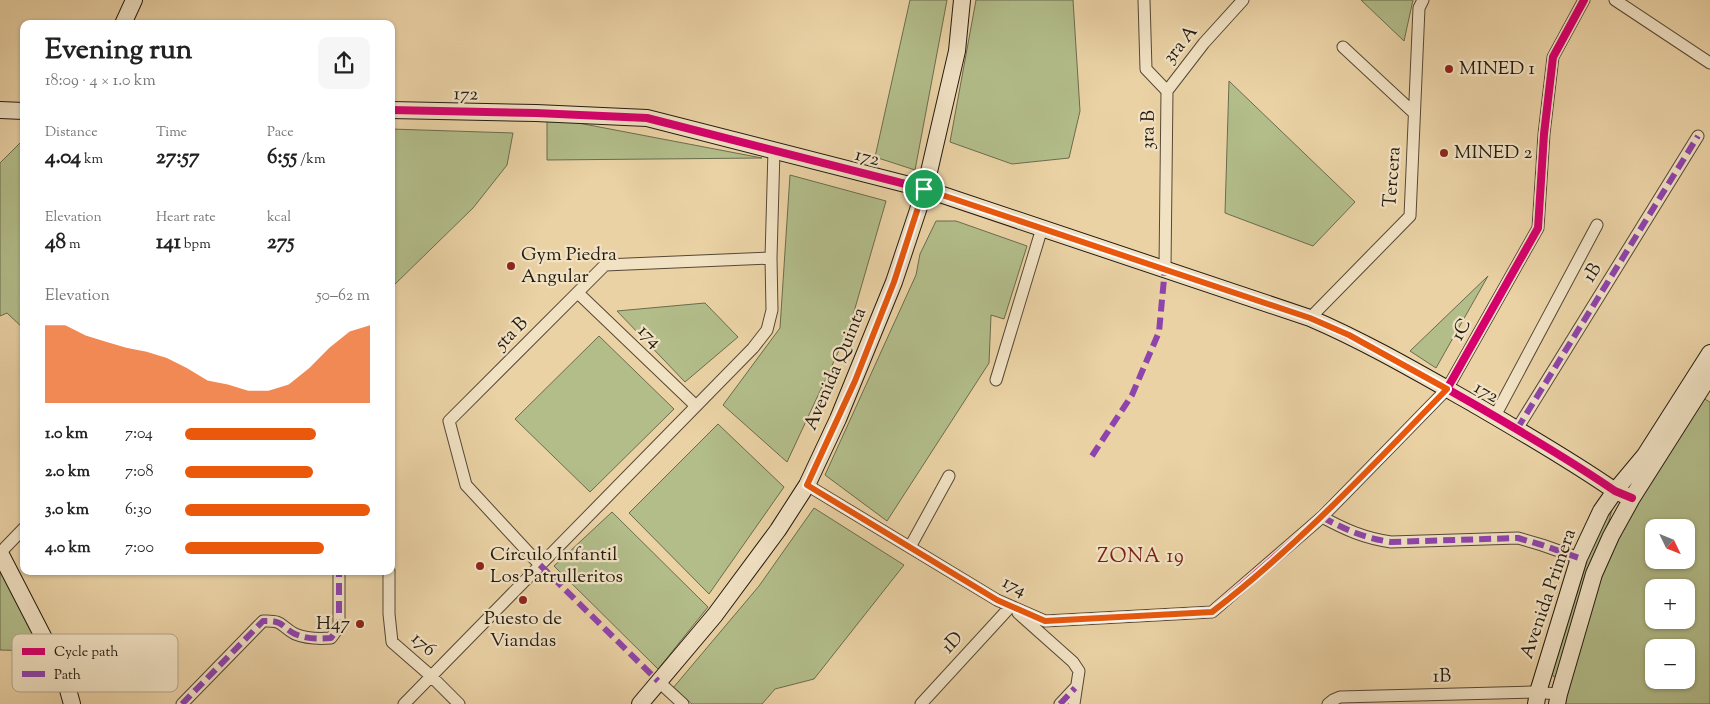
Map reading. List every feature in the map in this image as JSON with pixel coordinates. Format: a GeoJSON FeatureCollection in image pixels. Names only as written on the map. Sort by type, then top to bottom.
{"type":"FeatureCollection","features":[{"type":"Feature","properties":{"kind":"street"},"geometry":{"type":"LineString","coordinates":[[125,20],[134,0]]}},
{"type":"Feature","properties":{"kind":"street","name":"Avenida Quinta"},"geometry":{"type":"LineString","coordinates":[[640,704],[715,615],[778,530],[807,485],[855,381],[894,282],[924,189],[956,51],[962,0]]}},
{"type":"Feature","properties":{"kind":"street","name":"3ra B"},"geometry":{"type":"LineString","coordinates":[[1144,0],[1146,69],[1167,91],[1165,268]]}},
{"type":"Feature","properties":{"kind":"street","name":"3ra A"},"geometry":{"type":"LineString","coordinates":[[1167,91],[1204,43],[1243,0]]}},
{"type":"Feature","properties":{"kind":"street","name":"Tercera"},"geometry":{"type":"LineString","coordinates":[[1310,318],[1410,216],[1419,8],[1424,0]]}},
{"type":"Feature","properties":{"kind":"street","name":"1C"},"geometry":{"type":"LineString","coordinates":[[1229,599],[1322,517],[1447,389],[1538,228],[1544,134],[1553,58],[1584,0]]}},
{"type":"Feature","properties":{"kind":"street"},"geometry":{"type":"LineString","coordinates":[[1615,0],[1710,63]]}},
{"type":"Feature","properties":{"kind":"street"},"geometry":{"type":"LineString","coordinates":[[1343,47],[1414,113]]}},
{"type":"Feature","properties":{"kind":"street"},"geometry":{"type":"LineString","coordinates":[[0,110],[20,111]]}},
{"type":"Feature","properties":{"kind":"street","name":"172"},"geometry":{"type":"LineString","coordinates":[[395,110],[536,113],[647,118],[924,189],[1165,268],[1310,318],[1349,335],[1495,416],[1614,491],[1632,498]]}},
{"type":"Feature","properties":{"kind":"street","name":"1B"},"geometry":{"type":"LineString","coordinates":[[1517,429],[1698,136]]}},
{"type":"Feature","properties":{"kind":"street"},"geometry":{"type":"LineString","coordinates":[[404,704],[753,348],[767,330],[772,310],[771,258],[774,150]]}},
{"type":"Feature","properties":{"kind":"street"},"geometry":{"type":"LineString","coordinates":[[1495,416],[1598,225]]}},
{"type":"Feature","properties":{"kind":"street"},"geometry":{"type":"LineString","coordinates":[[996,380],[1042,228]]}},
{"type":"Feature","properties":{"kind":"street","name":"5ta B"},"geometry":{"type":"LineString","coordinates":[[540,565],[466,485],[449,421],[605,265],[771,258]]}},
{"type":"Feature","properties":{"kind":"street","name":"174"},"geometry":{"type":"LineString","coordinates":[[578,293],[696,406]]}},
{"type":"Feature","properties":{"kind":"street","name":"Avenida Primera"},"geometry":{"type":"LineString","coordinates":[[1537,698],[1579,558],[1601,511],[1614,491],[1645,456],[1710,353]]}},
{"type":"Feature","properties":{"kind":"street","name":"Avenida Primera"},"geometry":{"type":"LineString","coordinates":[[1558,699],[1594,574],[1611,536],[1632,498],[1710,375]]}},
{"type":"Feature","properties":{"kind":"street"},"geometry":{"type":"LineString","coordinates":[[910,547],[949,476]]}},
{"type":"Feature","properties":{"kind":"street","name":"174"},"geometry":{"type":"LineString","coordinates":[[807,485],[997,600],[1045,621],[1212,612],[1229,599]]}},
{"type":"Feature","properties":{"kind":"street"},"geometry":{"type":"LineString","coordinates":[[1322,517],[1352,533],[1372,539],[1391,542],[1518,538],[1579,558]]}},
{"type":"Feature","properties":{"kind":"street"},"geometry":{"type":"LineString","coordinates":[[20,532],[0,553],[42,634]]}},
{"type":"Feature","properties":{"kind":"street"},"geometry":{"type":"LineString","coordinates":[[182,704],[264,621],[276,621],[296,634],[315,640],[331,638],[339,627],[338,575]]}},
{"type":"Feature","properties":{"kind":"street","name":"176"},"geometry":{"type":"LineString","coordinates":[[389,575],[389,614],[392,642],[431,676],[459,704]]}},
{"type":"Feature","properties":{"kind":"street"},"geometry":{"type":"LineString","coordinates":[[1011,606],[1073,662],[1079,670],[1074,704]]}},
{"type":"Feature","properties":{"kind":"street","name":"1D"},"geometry":{"type":"LineString","coordinates":[[921,704],[1011,606]]}},
{"type":"Feature","properties":{"kind":"street"},"geometry":{"type":"LineString","coordinates":[[658,681],[682,704]]}},
{"type":"Feature","properties":{"kind":"street"},"geometry":{"type":"LineString","coordinates":[[1060,704],[1075,688]]}},
{"type":"Feature","properties":{"kind":"street","name":"1B"},"geometry":{"type":"LineString","coordinates":[[1328,704],[1340,697],[1558,699]]}},
{"type":"Feature","properties":{"kind":"green space"},"geometry":{"type":"Polygon","coordinates":[[[910,0],[947,0],[915,170],[875,157],[910,0]]]}},
{"type":"Feature","properties":{"kind":"green space"},"geometry":{"type":"Polygon","coordinates":[[[976,0],[1073,0],[1080,111],[1069,158],[1012,164],[950,142],[976,0]]]}},
{"type":"Feature","properties":{"kind":"green space"},"geometry":{"type":"Polygon","coordinates":[[[1361,0],[1413,0],[1404,41],[1361,0]]]}},
{"type":"Feature","properties":{"kind":"green space"},"geometry":{"type":"Polygon","coordinates":[[[1229,81],[1355,202],[1313,246],[1225,213],[1229,81]]]}},
{"type":"Feature","properties":{"kind":"green space"},"geometry":{"type":"Polygon","coordinates":[[[547,121],[568,121],[762,158],[547,160],[547,121]]]}},
{"type":"Feature","properties":{"kind":"green space"},"geometry":{"type":"Polygon","coordinates":[[[395,129],[513,133],[507,165],[473,208],[395,284],[395,129]]]}},
{"type":"Feature","properties":{"kind":"green space"},"geometry":{"type":"Polygon","coordinates":[[[20,143],[20,325],[7,313],[0,316],[0,163],[20,143]]]}},
{"type":"Feature","properties":{"kind":"green space"},"geometry":{"type":"Polygon","coordinates":[[[790,175],[886,201],[849,329],[787,462],[723,405],[780,328],[790,175]]]}},
{"type":"Feature","properties":{"kind":"green space"},"geometry":{"type":"Polygon","coordinates":[[[936,221],[956,221],[1027,246],[1004,319],[991,315],[989,363],[887,521],[825,475],[916,275],[920,254],[936,221]]]}},
{"type":"Feature","properties":{"kind":"green space"},"geometry":{"type":"Polygon","coordinates":[[[1488,276],[1436,368],[1410,351],[1488,276]]]}},
{"type":"Feature","properties":{"kind":"green space"},"geometry":{"type":"Polygon","coordinates":[[[705,303],[738,337],[685,382],[617,311],[705,303]]]}},
{"type":"Feature","properties":{"kind":"green space"},"geometry":{"type":"Polygon","coordinates":[[[599,336],[674,409],[590,492],[515,419],[599,336]]]}},
{"type":"Feature","properties":{"kind":"green space"},"geometry":{"type":"Polygon","coordinates":[[[1694,393],[1710,402],[1710,704],[1561,704],[1582,634],[1620,523],[1694,393]]]}},
{"type":"Feature","properties":{"kind":"green space"},"geometry":{"type":"Polygon","coordinates":[[[718,424],[784,487],[709,594],[629,513],[718,424]]]}},
{"type":"Feature","properties":{"kind":"green space"},"geometry":{"type":"Polygon","coordinates":[[[814,508],[904,565],[814,679],[775,689],[762,704],[692,704],[673,688],[759,586],[814,508]]]}},
{"type":"Feature","properties":{"kind":"green space"},"geometry":{"type":"Polygon","coordinates":[[[1612,509],[1609,521],[1591,562],[1558,676],[1554,677],[1552,674],[1582,567],[1600,527],[1612,509]]]}},
{"type":"Feature","properties":{"kind":"green space"},"geometry":{"type":"Polygon","coordinates":[[[612,512],[708,607],[658,669],[554,566],[612,512]]]}},
{"type":"Feature","properties":{"kind":"green space"},"geometry":{"type":"Polygon","coordinates":[[[0,571],[33,634],[12,634],[12,650],[0,650],[0,571]]]}},
{"type":"Feature","properties":{"kind":"marked path"},"geometry":{"type":"LineString","coordinates":[[1517,429],[1698,136]]}},
{"type":"Feature","properties":{"kind":"marked path"},"geometry":{"type":"LineString","coordinates":[[1092,456],[1132,395],[1159,332],[1165,268]]}},
{"type":"Feature","properties":{"kind":"marked path"},"geometry":{"type":"LineString","coordinates":[[1322,517],[1355,533],[1391,542],[1518,538],[1579,558]]}},
{"type":"Feature","properties":{"kind":"marked path"},"geometry":{"type":"LineString","coordinates":[[540,565],[658,681]]}},
{"type":"Feature","properties":{"kind":"marked path"},"geometry":{"type":"LineString","coordinates":[[182,704],[263,621],[275,621],[295,634],[304,637],[331,638],[339,627],[339,575]]}},
{"type":"Feature","properties":{"kind":"marked path"},"geometry":{"type":"LineString","coordinates":[[1060,704],[1075,688]]}},
{"type":"Feature","properties":{"kind":"cycle path"},"geometry":{"type":"LineString","coordinates":[[807,485],[997,600],[1045,621],[1212,612],[1322,517],[1447,389],[1538,228],[1544,134],[1553,57],[1584,0]]}},
{"type":"Feature","properties":{"kind":"cycle path"},"geometry":{"type":"LineString","coordinates":[[395,110],[536,113],[647,118],[925,189],[1310,318],[1412,369],[1544,446],[1615,491],[1632,498]]}},
{"type":"Feature","properties":{"kind":"place","name":"MINED 1"},"geometry":{"type":"Point","coordinates":[1449,69]}},
{"type":"Feature","properties":{"kind":"place","name":"MINED 2"},"geometry":{"type":"Point","coordinates":[1444,153]}},
{"type":"Feature","properties":{"kind":"place","name":"Gym Piedra Angular"},"geometry":{"type":"Point","coordinates":[511,266]}},
{"type":"Feature","properties":{"kind":"place","name":"Círculo Infantil Los Patrulleritos"},"geometry":{"type":"Point","coordinates":[480,566]}},
{"type":"Feature","properties":{"kind":"place","name":"Puesto de Viandas"},"geometry":{"type":"Point","coordinates":[523,600]}},
{"type":"Feature","properties":{"kind":"place","name":"H47"},"geometry":{"type":"Point","coordinates":[360,624]}},
{"type":"Feature","properties":{"kind":"district","name":"ZONA 19"},"geometry":{"type":"Point","coordinates":[1141,557]}},
{"type":"Feature","properties":{"kind":"route"},"geometry":{"type":"LineString","coordinates":[[924,189],[1310,318],[1349,335],[1447,389],[1322,517],[1212,612],[1045,621],[997,600],[807,485],[855,381],[894,282],[924,189]]}}]}
